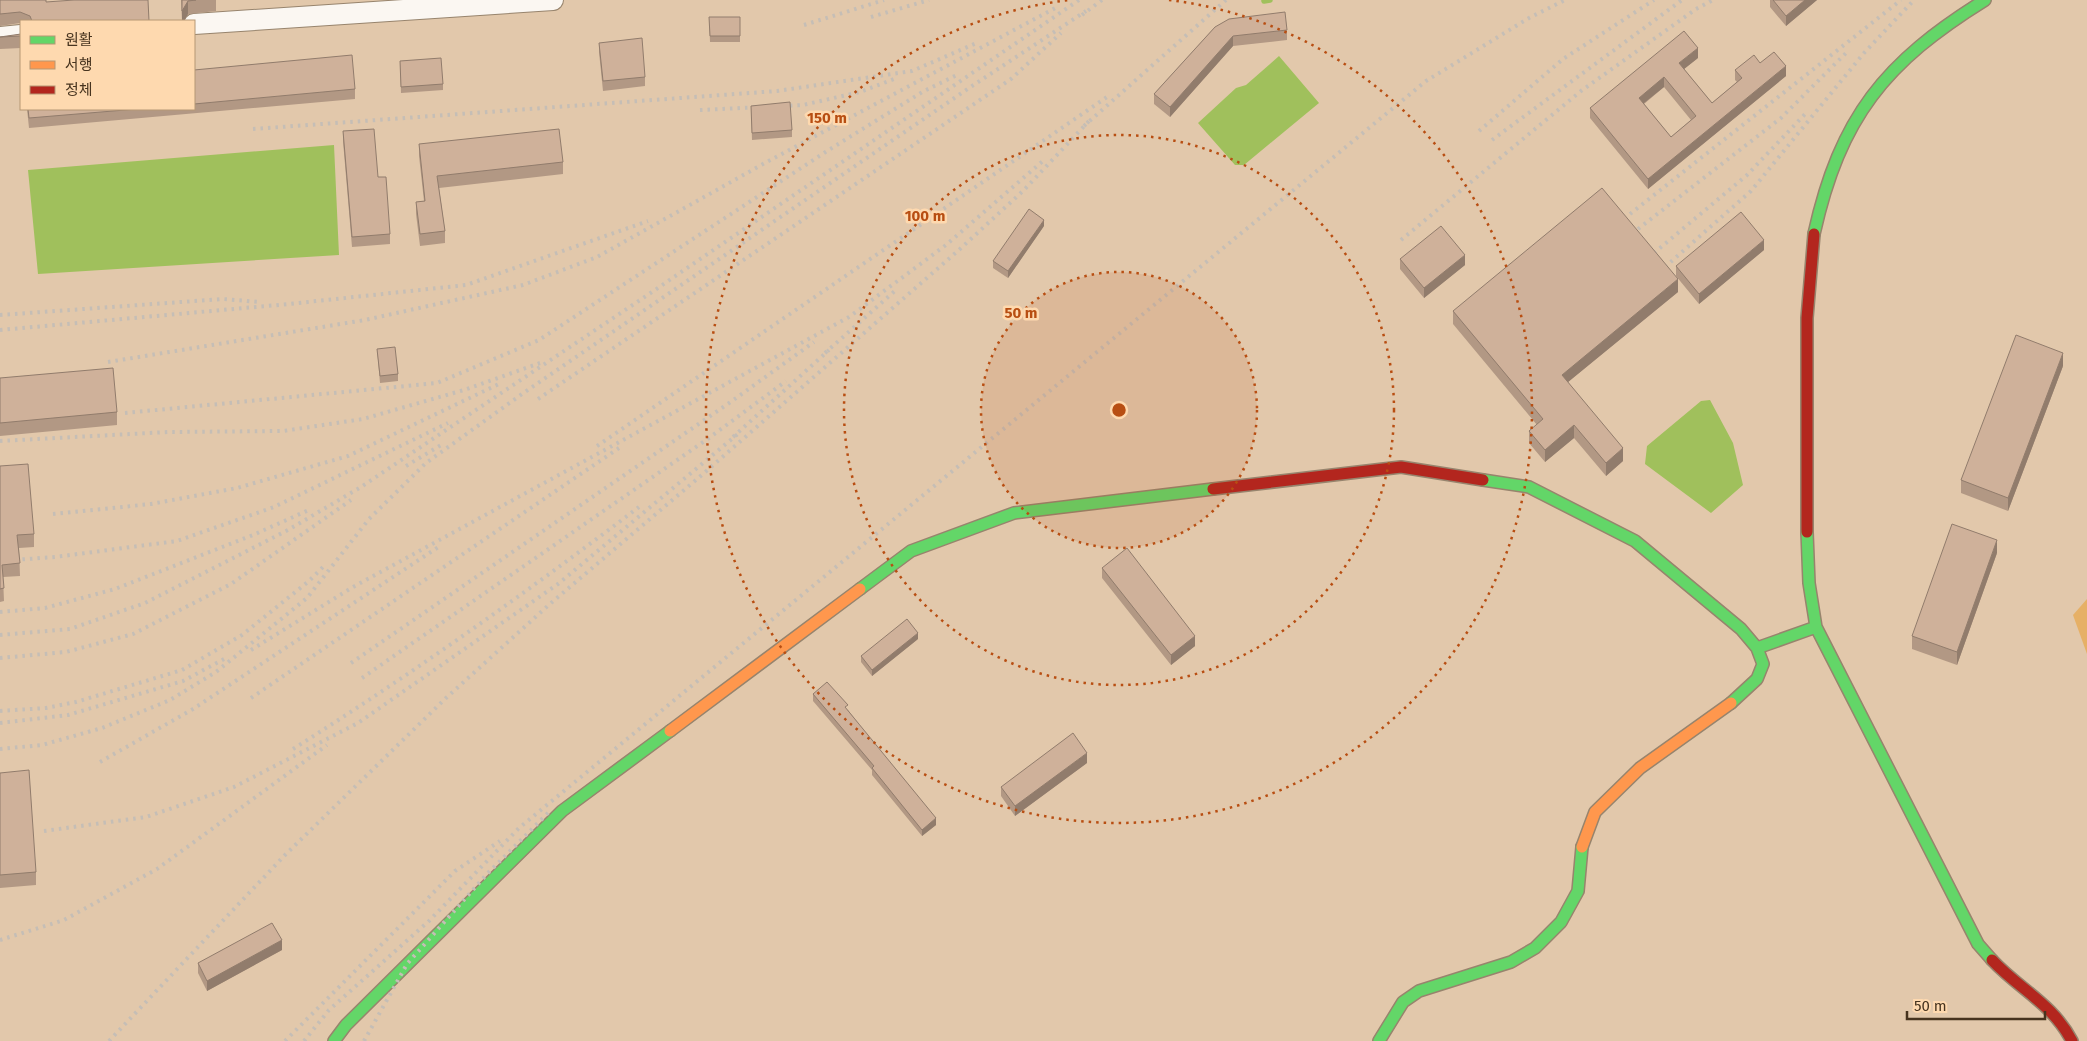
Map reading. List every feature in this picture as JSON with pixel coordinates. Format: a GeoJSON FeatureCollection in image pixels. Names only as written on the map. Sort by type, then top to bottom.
{"type":"FeatureCollection","features":[{"type":"Feature","properties":{"kind":"street"},"geometry":{"type":"LineString","coordinates":[[195,24],[553,0]]}},
{"type":"Feature","properties":{"kind":"street"},"geometry":{"type":"LineString","coordinates":[[1985,0],[1951,20],[1919,46],[1887,78],[1858,115],[1832,172],[1813,237],[1806,324],[1809,492],[1806,567],[1809,598],[1816,627],[1978,944],[1998,967],[2049,1006],[2067,1029],[2072,1041]]}},
{"type":"Feature","properties":{"kind":"street"},"geometry":{"type":"LineString","coordinates":[[0,37],[20,35]]}},
{"type":"Feature","properties":{"kind":"street"},"geometry":{"type":"LineString","coordinates":[[334,1041],[346,1025],[562,811],[911,551],[1014,513],[1401,467],[1529,487],[1635,541],[1727,616],[1758,648],[1763,664],[1757,679],[1740,696],[1640,768],[1596,812],[1583,841],[1578,891],[1561,922],[1535,948],[1511,962],[1419,991],[1403,1002],[1379,1041]]}},
{"type":"Feature","properties":{"kind":"street"},"geometry":{"type":"LineString","coordinates":[[1758,648],[1816,627]]}},
{"type":"Feature","properties":{"kind":"shaded area"},"geometry":{"type":"Polygon","coordinates":[[[1279,56],[1319,103],[1244,165],[1235,165],[1198,123],[1236,88],[1246,85],[1279,56]]]}},
{"type":"Feature","properties":{"kind":"shaded area"},"geometry":{"type":"Polygon","coordinates":[[[334,145],[339,255],[38,274],[28,170],[334,145]]]}},
{"type":"Feature","properties":{"kind":"shaded area"},"geometry":{"type":"Polygon","coordinates":[[[1710,400],[1733,443],[1743,485],[1711,513],[1645,464],[1647,446],[1701,401],[1710,400]]]}},
{"type":"Feature","properties":{"kind":"shaded area"},"geometry":{"type":"Polygon","coordinates":[[[2087,599],[2087,654],[2073,615],[2087,599]]]}},
{"type":"Feature","properties":{"kind":"building"},"geometry":{"type":"Polygon","coordinates":[[[0,0],[46,0],[46,2],[148,0],[149,20],[32,20],[30,16],[20,12],[0,14],[0,0]]]}},
{"type":"Feature","properties":{"kind":"building"},"geometry":{"type":"Polygon","coordinates":[[[182,0],[196,0],[188,1],[182,11],[182,0]]]}},
{"type":"Feature","properties":{"kind":"building"},"geometry":{"type":"Polygon","coordinates":[[[1773,0],[1805,0],[1786,16],[1773,0]]]}},
{"type":"Feature","properties":{"kind":"building"},"geometry":{"type":"Polygon","coordinates":[[[1285,12],[1287,30],[1233,36],[1170,107],[1154,94],[1215,27],[1229,19],[1285,12]]]}},
{"type":"Feature","properties":{"kind":"building"},"geometry":{"type":"Polygon","coordinates":[[[709,17],[740,17],[740,36],[710,36],[709,17]]]}},
{"type":"Feature","properties":{"kind":"building"},"geometry":{"type":"Polygon","coordinates":[[[1684,31],[1698,48],[1679,63],[1712,103],[1742,78],[1735,70],[1754,55],[1760,63],[1774,52],[1786,66],[1648,179],[1590,108],[1684,31]],[[1664,77],[1639,98],[1671,137],[1696,116],[1664,77]]]}},
{"type":"Feature","properties":{"kind":"building"},"geometry":{"type":"Polygon","coordinates":[[[20,34],[20,36],[0,37],[20,34]]]}},
{"type":"Feature","properties":{"kind":"building"},"geometry":{"type":"Polygon","coordinates":[[[642,38],[645,77],[603,81],[599,43],[642,38]]]}},
{"type":"Feature","properties":{"kind":"building"},"geometry":{"type":"Polygon","coordinates":[[[352,55],[355,89],[195,104],[195,70],[352,55]]]}},
{"type":"Feature","properties":{"kind":"building"},"geometry":{"type":"Polygon","coordinates":[[[441,58],[443,84],[401,87],[400,61],[441,58]]]}},
{"type":"Feature","properties":{"kind":"building"},"geometry":{"type":"Polygon","coordinates":[[[790,102],[792,130],[752,133],[751,106],[790,102]]]}},
{"type":"Feature","properties":{"kind":"building"},"geometry":{"type":"Polygon","coordinates":[[[28,110],[125,110],[29,118],[28,110]]]}},
{"type":"Feature","properties":{"kind":"building"},"geometry":{"type":"Polygon","coordinates":[[[374,129],[378,177],[386,177],[390,234],[352,237],[343,131],[374,129]]]}},
{"type":"Feature","properties":{"kind":"building"},"geometry":{"type":"Polygon","coordinates":[[[559,129],[563,162],[437,176],[445,231],[420,234],[416,202],[425,201],[419,144],[559,129]]]}},
{"type":"Feature","properties":{"kind":"building"},"geometry":{"type":"Polygon","coordinates":[[[1602,188],[1678,279],[1562,375],[1623,448],[1606,463],[1574,425],[1545,450],[1529,431],[1543,419],[1453,311],[1602,188]]]}},
{"type":"Feature","properties":{"kind":"building"},"geometry":{"type":"Polygon","coordinates":[[[1029,209],[1044,220],[1008,271],[993,261],[1029,209]]]}},
{"type":"Feature","properties":{"kind":"building"},"geometry":{"type":"Polygon","coordinates":[[[1741,212],[1764,240],[1699,294],[1676,266],[1741,212]]]}},
{"type":"Feature","properties":{"kind":"building"},"geometry":{"type":"Polygon","coordinates":[[[1441,226],[1465,255],[1424,288],[1400,259],[1441,226]]]}},
{"type":"Feature","properties":{"kind":"building"},"geometry":{"type":"Polygon","coordinates":[[[2016,335],[2063,353],[2008,498],[1961,480],[2016,335]]]}},
{"type":"Feature","properties":{"kind":"building"},"geometry":{"type":"Polygon","coordinates":[[[395,347],[398,374],[380,376],[377,349],[395,347]]]}},
{"type":"Feature","properties":{"kind":"building"},"geometry":{"type":"Polygon","coordinates":[[[113,368],[117,412],[0,423],[0,378],[113,368]]]}},
{"type":"Feature","properties":{"kind":"building"},"geometry":{"type":"Polygon","coordinates":[[[28,464],[34,534],[17,535],[20,563],[2,565],[4,588],[0,589],[0,466],[28,464]]]}},
{"type":"Feature","properties":{"kind":"building"},"geometry":{"type":"Polygon","coordinates":[[[1952,524],[1997,540],[1957,652],[1912,636],[1952,524]]]}},
{"type":"Feature","properties":{"kind":"building"},"geometry":{"type":"Polygon","coordinates":[[[1127,548],[1195,636],[1171,655],[1102,568],[1127,548]]]}},
{"type":"Feature","properties":{"kind":"building"},"geometry":{"type":"Polygon","coordinates":[[[907,619],[918,633],[872,670],[861,656],[907,619]]]}},
{"type":"Feature","properties":{"kind":"building"},"geometry":{"type":"Polygon","coordinates":[[[827,682],[848,705],[845,707],[936,818],[922,830],[872,768],[874,766],[813,694],[827,682]]]}},
{"type":"Feature","properties":{"kind":"building"},"geometry":{"type":"Polygon","coordinates":[[[1073,733],[1087,753],[1015,806],[1001,787],[1073,733]]]}},
{"type":"Feature","properties":{"kind":"building"},"geometry":{"type":"Polygon","coordinates":[[[29,770],[36,872],[0,875],[0,773],[29,770]]]}},
{"type":"Feature","properties":{"kind":"building"},"geometry":{"type":"Polygon","coordinates":[[[272,923],[282,940],[207,981],[198,963],[272,923]]]}},
{"type":"Feature","properties":{"kind":"waterway"},"geometry":{"type":"LineString","coordinates":[[1264,1],[1270,0]]}},
{"type":"Feature","properties":{"kind":"railway"},"geometry":{"type":"LineString","coordinates":[[804,25],[884,0]]}},
{"type":"Feature","properties":{"kind":"railway"},"geometry":{"type":"LineString","coordinates":[[871,17],[929,0]]}},
{"type":"Feature","properties":{"kind":"railway"},"geometry":{"type":"LineString","coordinates":[[0,635],[70,629],[145,603],[288,530],[361,487],[652,292],[1079,0]]}},
{"type":"Feature","properties":{"kind":"railway"},"geometry":{"type":"LineString","coordinates":[[1082,15],[1102,0]]}},
{"type":"Feature","properties":{"kind":"railway"},"geometry":{"type":"LineString","coordinates":[[1084,126],[1226,0]]}},
{"type":"Feature","properties":{"kind":"railway"},"geometry":{"type":"LineString","coordinates":[[304,1041],[329,1010],[429,921],[519,828],[1426,81],[1529,18],[1565,0]]}},
{"type":"Feature","properties":{"kind":"railway"},"geometry":{"type":"LineString","coordinates":[[1479,131],[1563,59],[1654,0]]}},
{"type":"Feature","properties":{"kind":"railway"},"geometry":{"type":"LineString","coordinates":[[1492,140],[1682,0]]}},
{"type":"Feature","properties":{"kind":"railway"},"geometry":{"type":"LineString","coordinates":[[1401,240],[1581,91],[1696,9],[1713,0]]}},
{"type":"Feature","properties":{"kind":"railway"},"geometry":{"type":"LineString","coordinates":[[1630,214],[1901,0]]}},
{"type":"Feature","properties":{"kind":"railway"},"geometry":{"type":"LineString","coordinates":[[1665,267],[1751,191],[1864,53],[1914,0]]}},
{"type":"Feature","properties":{"kind":"railway"},"geometry":{"type":"LineString","coordinates":[[108,362],[365,320],[523,285],[597,257],[763,164],[1059,6]]}},
{"type":"Feature","properties":{"kind":"railway"},"geometry":{"type":"LineString","coordinates":[[0,749],[42,745],[102,728],[170,700],[216,672],[307,598],[369,519],[426,463],[522,394],[969,88],[1086,11]]}},
{"type":"Feature","properties":{"kind":"railway"},"geometry":{"type":"LineString","coordinates":[[538,399],[1011,79],[1061,33]]}},
{"type":"Feature","properties":{"kind":"railway"},"geometry":{"type":"LineString","coordinates":[[253,129],[777,91],[912,71],[979,42]]}},
{"type":"Feature","properties":{"kind":"railway"},"geometry":{"type":"LineString","coordinates":[[1638,229],[1781,118],[1849,50]]}},
{"type":"Feature","properties":{"kind":"railway"},"geometry":{"type":"LineString","coordinates":[[125,413],[437,383],[539,340],[827,151],[924,91],[959,74]]}},
{"type":"Feature","properties":{"kind":"railway"},"geometry":{"type":"LineString","coordinates":[[700,110],[803,105],[860,92],[894,79]]}},
{"type":"Feature","properties":{"kind":"railway"},"geometry":{"type":"LineString","coordinates":[[597,446],[1107,97]]}},
{"type":"Feature","properties":{"kind":"railway"},"geometry":{"type":"LineString","coordinates":[[1654,253],[1747,175],[1808,111]]}},
{"type":"Feature","properties":{"kind":"railway"},"geometry":{"type":"LineString","coordinates":[[109,1041],[285,855],[446,698],[551,603],[703,474],[960,249],[1023,191],[1089,121]]}},
{"type":"Feature","properties":{"kind":"railway"},"geometry":{"type":"LineString","coordinates":[[251,650],[353,587],[849,317],[946,245],[1044,160]]}},
{"type":"Feature","properties":{"kind":"railway"},"geometry":{"type":"LineString","coordinates":[[0,330],[289,304],[466,285],[648,221]]}},
{"type":"Feature","properties":{"kind":"railway"},"geometry":{"type":"LineString","coordinates":[[825,353],[897,289]]}},
{"type":"Feature","properties":{"kind":"railway"},"geometry":{"type":"LineString","coordinates":[[0,315],[223,299],[259,302]]}},
{"type":"Feature","properties":{"kind":"railway"},"geometry":{"type":"LineString","coordinates":[[351,663],[732,401],[814,342]]}},
{"type":"Feature","properties":{"kind":"railway"},"geometry":{"type":"LineString","coordinates":[[733,437],[829,350]]}},
{"type":"Feature","properties":{"kind":"railway"},"geometry":{"type":"LineString","coordinates":[[0,441],[168,432],[283,431],[363,419],[464,390],[540,363]]}},
{"type":"Feature","properties":{"kind":"railway"},"geometry":{"type":"LineString","coordinates":[[362,678],[709,438],[786,381]]}},
{"type":"Feature","properties":{"kind":"railway"},"geometry":{"type":"LineString","coordinates":[[53,514],[151,504],[237,488],[348,456],[501,383]]}},
{"type":"Feature","properties":{"kind":"railway"},"geometry":{"type":"LineString","coordinates":[[0,561],[55,557],[177,541],[274,507],[448,423]]}},
{"type":"Feature","properties":{"kind":"railway"},"geometry":{"type":"LineString","coordinates":[[44,831],[146,817],[234,787],[358,723],[558,584],[739,433]]}},
{"type":"Feature","properties":{"kind":"railway"},"geometry":{"type":"LineString","coordinates":[[406,466],[441,445]]}},
{"type":"Feature","properties":{"kind":"railway"},"geometry":{"type":"LineString","coordinates":[[251,698],[619,448]]}},
{"type":"Feature","properties":{"kind":"railway"},"geometry":{"type":"LineString","coordinates":[[0,658],[66,652],[133,634],[231,584],[351,500]]}},
{"type":"Feature","properties":{"kind":"railway"},"geometry":{"type":"LineString","coordinates":[[293,749],[382,692],[469,632],[639,507]]}},
{"type":"Feature","properties":{"kind":"railway"},"geometry":{"type":"LineString","coordinates":[[0,612],[45,608],[115,589],[253,535],[311,509]]}},
{"type":"Feature","properties":{"kind":"railway"},"geometry":{"type":"LineString","coordinates":[[100,762],[193,709],[440,546]]}},
{"type":"Feature","properties":{"kind":"railway"},"geometry":{"type":"LineString","coordinates":[[0,711],[46,708],[76,702],[182,670],[242,635],[309,581],[324,566]]}},
{"type":"Feature","properties":{"kind":"railway"},"geometry":{"type":"LineString","coordinates":[[0,723],[68,715],[183,681],[224,659]]}},
{"type":"Feature","properties":{"kind":"railway"},"geometry":{"type":"LineString","coordinates":[[0,940],[64,920],[157,869],[327,745]]}},
{"type":"Feature","properties":{"kind":"railway"},"geometry":{"type":"LineString","coordinates":[[364,1041],[407,964],[487,874],[549,812]]}},
{"type":"Feature","properties":{"kind":"railway"},"geometry":{"type":"LineString","coordinates":[[285,1041],[455,871],[500,841]]}},
{"type":"Feature","properties":{"kind":"traffic: fast"},"geometry":{"type":"LineString","coordinates":[[1814,234],[1825,193],[1838,157],[1853,125],[1872,96],[1894,70],[1920,46],[1985,0]]}},
{"type":"Feature","properties":{"kind":"traffic: fast"},"geometry":{"type":"LineString","coordinates":[[1483,480],[1529,487],[1635,541],[1741,629],[1757,648],[1816,627]]}},
{"type":"Feature","properties":{"kind":"traffic: fast"},"geometry":{"type":"LineString","coordinates":[[860,589],[911,551],[1014,513],[1213,489]]}},
{"type":"Feature","properties":{"kind":"traffic: fast"},"geometry":{"type":"LineString","coordinates":[[1807,532],[1809,583],[1816,627],[1978,944],[1992,960]]}},
{"type":"Feature","properties":{"kind":"traffic: fast"},"geometry":{"type":"LineString","coordinates":[[1731,703],[1757,679],[1763,664],[1757,648]]}},
{"type":"Feature","properties":{"kind":"traffic: fast"},"geometry":{"type":"LineString","coordinates":[[334,1041],[346,1025],[562,811],[670,731]]}},
{"type":"Feature","properties":{"kind":"traffic: fast"},"geometry":{"type":"LineString","coordinates":[[1379,1041],[1403,1002],[1419,991],[1511,962],[1535,948],[1561,922],[1578,891],[1582,847]]}},
{"type":"Feature","properties":{"kind":"traffic: slow"},"geometry":{"type":"LineString","coordinates":[[670,731],[860,589]]}},
{"type":"Feature","properties":{"kind":"traffic: slow"},"geometry":{"type":"LineString","coordinates":[[1582,847],[1595,812],[1640,768],[1731,703]]}},
{"type":"Feature","properties":{"kind":"traffic: jam"},"geometry":{"type":"LineString","coordinates":[[1807,532],[1807,318],[1814,234]]}},
{"type":"Feature","properties":{"kind":"traffic: jam"},"geometry":{"type":"LineString","coordinates":[[1213,489],[1401,467],[1483,480]]}},
{"type":"Feature","properties":{"kind":"traffic: jam"},"geometry":{"type":"LineString","coordinates":[[1992,960],[2055,1017],[2072,1041]]}}]}
